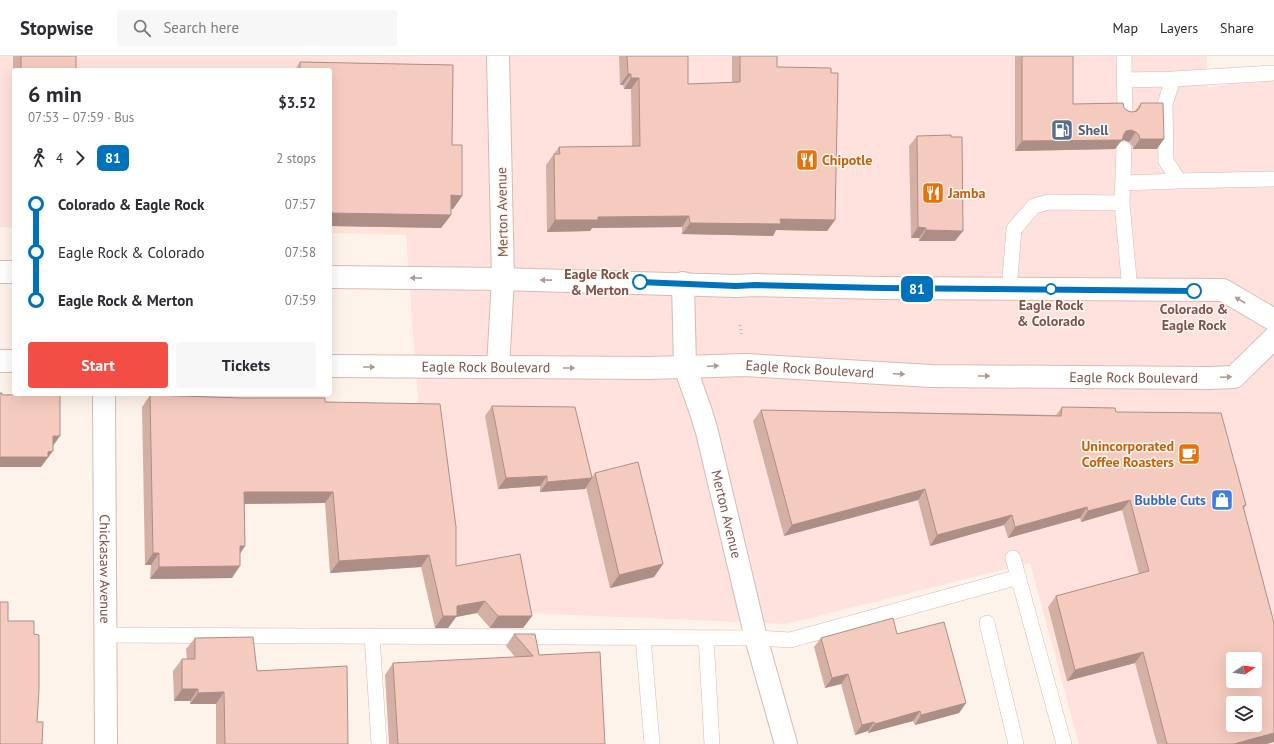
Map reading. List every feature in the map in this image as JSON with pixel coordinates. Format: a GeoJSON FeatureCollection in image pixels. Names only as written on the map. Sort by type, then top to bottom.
{"type":"FeatureCollection","features":[{"type":"Feature","properties":{"kind":"main road","name":"Merton Avenue"},"geometry":{"type":"LineString","coordinates":[[498,56],[503,279],[498,368]]}},
{"type":"Feature","properties":{"kind":"main road"},"geometry":{"type":"LineString","coordinates":[[0,272],[12,272]]}},
{"type":"Feature","properties":{"kind":"main road"},"geometry":{"type":"LineString","coordinates":[[332,277],[503,279],[682,283],[736,286],[1223,290],[1274,320]]}},
{"type":"Feature","properties":{"kind":"main road","name":"Merton Avenue"},"geometry":{"type":"LineString","coordinates":[[682,283],[685,367],[707,432],[756,638],[786,744]]}},
{"type":"Feature","properties":{"kind":"main road","name":"Eagle Rock Boulevard"},"geometry":{"type":"LineString","coordinates":[[332,366],[649,368],[744,365],[931,376],[1209,378],[1234,377],[1274,338]]}},
{"type":"Feature","properties":{"kind":"main road"},"geometry":{"type":"LineString","coordinates":[[0,361],[12,361]]}},
{"type":"Feature","properties":{"kind":"main road","name":"Chickasaw Avenue"},"geometry":{"type":"LineString","coordinates":[[104,396],[106,744]]}},
{"type":"Feature","properties":{"kind":"lane"},"geometry":{"type":"LineString","coordinates":[[1124,56],[1125,113]]}},
{"type":"Feature","properties":{"kind":"lane"},"geometry":{"type":"LineString","coordinates":[[1124,80],[1173,79],[1274,73]]}},
{"type":"Feature","properties":{"kind":"lane"},"geometry":{"type":"LineString","coordinates":[[1173,79],[1165,104],[1166,161],[1179,180]]}},
{"type":"Feature","properties":{"kind":"lane"},"geometry":{"type":"LineString","coordinates":[[1124,149],[1122,203],[1130,290]]}},
{"type":"Feature","properties":{"kind":"lane"},"geometry":{"type":"LineString","coordinates":[[1123,183],[1179,180],[1274,179]]}},
{"type":"Feature","properties":{"kind":"lane"},"geometry":{"type":"LineString","coordinates":[[1009,289],[1014,229],[1034,206],[1049,202],[1122,203]]}},
{"type":"Feature","properties":{"kind":"lane"},"geometry":{"type":"LineString","coordinates":[[1014,558],[1064,744]]}},
{"type":"Feature","properties":{"kind":"lane"},"geometry":{"type":"LineString","coordinates":[[105,635],[643,637],[756,638],[790,640],[1019,577]]}},
{"type":"Feature","properties":{"kind":"lane"},"geometry":{"type":"LineString","coordinates":[[987,623],[1016,744]]}},
{"type":"Feature","properties":{"kind":"lane"},"geometry":{"type":"LineString","coordinates":[[372,636],[379,744]]}},
{"type":"Feature","properties":{"kind":"lane"},"geometry":{"type":"LineString","coordinates":[[643,637],[652,744]]}},
{"type":"Feature","properties":{"kind":"lane"},"geometry":{"type":"LineString","coordinates":[[706,638],[712,744]]}},
{"type":"Feature","properties":{"kind":"path"},"geometry":{"type":"LineString","coordinates":[[740,325],[742,339]]}},
{"type":"Feature","properties":{"kind":"shaded area"},"geometry":{"type":"Polygon","coordinates":[[[0,56],[1207,56],[1208,88],[1274,76],[1274,744],[1079,744],[1030,563],[786,624],[433,609],[406,235],[332,233],[332,68],[12,68],[12,228],[0,227],[0,56]]]}},
{"type":"Feature","properties":{"kind":"building"},"geometry":{"type":"Polygon","coordinates":[[[21,56],[76,56],[76,68],[21,68],[21,56]]]}},
{"type":"Feature","properties":{"kind":"building"},"geometry":{"type":"Polygon","coordinates":[[[627,56],[688,56],[688,84],[740,82],[740,56],[777,56],[777,67],[831,68],[831,73],[838,73],[835,220],[780,219],[781,224],[690,223],[689,216],[598,217],[598,220],[555,220],[554,154],[560,154],[559,147],[640,146],[639,78],[631,78],[631,74],[628,74],[627,56]]]}},
{"type":"Feature","properties":{"kind":"building"},"geometry":{"type":"Polygon","coordinates":[[[1022,56],[1073,56],[1073,104],[1123,103],[1124,108],[1132,112],[1137,111],[1141,103],[1163,103],[1164,139],[1140,139],[1136,132],[1131,130],[1126,131],[1122,140],[1022,141],[1022,56]]]}},
{"type":"Feature","properties":{"kind":"building"},"geometry":{"type":"Polygon","coordinates":[[[300,62],[453,65],[452,145],[462,145],[462,196],[451,195],[451,215],[332,213],[332,68],[300,68],[300,62]]]}},
{"type":"Feature","properties":{"kind":"building"},"geometry":{"type":"Polygon","coordinates":[[[951,135],[951,137],[962,137],[963,231],[926,230],[926,228],[918,227],[917,136],[951,135]]]}},
{"type":"Feature","properties":{"kind":"building"},"geometry":{"type":"Polygon","coordinates":[[[0,393],[2,393],[2,395],[12,396],[60,396],[60,436],[53,436],[53,451],[48,452],[48,457],[0,457],[0,393]]]}},
{"type":"Feature","properties":{"kind":"building"},"geometry":{"type":"Polygon","coordinates":[[[150,396],[325,398],[325,402],[440,404],[456,527],[456,566],[520,554],[532,616],[498,616],[485,601],[457,606],[457,616],[443,616],[429,555],[339,561],[333,492],[244,492],[245,546],[240,546],[240,566],[159,567],[159,553],[153,553],[150,396]]]}},
{"type":"Feature","properties":{"kind":"building"},"geometry":{"type":"Polygon","coordinates":[[[492,406],[575,407],[592,478],[547,482],[547,476],[506,478],[492,406]]]}},
{"type":"Feature","properties":{"kind":"building"},"geometry":{"type":"Polygon","coordinates":[[[1062,407],[1115,408],[1116,412],[1221,413],[1246,505],[1243,506],[1274,623],[1274,733],[1234,744],[1167,744],[1143,652],[1075,670],[1056,596],[1149,571],[1130,500],[1088,511],[1087,507],[1015,527],[1012,515],[937,535],[925,489],[792,525],[761,410],[1061,416],[1062,407]]]}},
{"type":"Feature","properties":{"kind":"building"},"geometry":{"type":"Polygon","coordinates":[[[638,462],[663,564],[619,575],[595,473],[638,462]]]}},
{"type":"Feature","properties":{"kind":"building"},"geometry":{"type":"Polygon","coordinates":[[[0,602],[8,602],[8,621],[34,621],[34,634],[39,635],[39,690],[37,722],[43,722],[42,744],[0,744],[0,602]]]}},
{"type":"Feature","properties":{"kind":"building"},"geometry":{"type":"Polygon","coordinates":[[[893,618],[897,634],[944,622],[966,703],[921,715],[920,711],[875,724],[874,722],[862,725],[848,674],[832,678],[821,638],[893,618]]]}},
{"type":"Feature","properties":{"kind":"building"},"geometry":{"type":"Polygon","coordinates":[[[514,634],[535,634],[539,655],[600,652],[605,744],[398,744],[393,663],[533,656],[514,634]]]}},
{"type":"Feature","properties":{"kind":"building"},"geometry":{"type":"Polygon","coordinates":[[[253,637],[257,671],[347,666],[348,744],[225,744],[224,692],[198,693],[198,689],[182,689],[182,659],[195,659],[195,638],[253,637]]]}},
{"type":"Feature","properties":{"kind":"bus line","name":"81"},"geometry":{"type":"LineString","coordinates":[[640,282],[736,286],[756,285],[882,288],[1194,291]]}},
{"type":"Feature","properties":{"kind":"place","name":"Shell"},"geometry":{"type":"Point","coordinates":[1062,130]}},
{"type":"Feature","properties":{"kind":"place","name":"Chipotle"},"geometry":{"type":"Point","coordinates":[807,160]}},
{"type":"Feature","properties":{"kind":"place","name":"Jamba"},"geometry":{"type":"Point","coordinates":[933,193]}},
{"type":"Feature","properties":{"kind":"place","name":"Eagle Rock & Merton"},"geometry":{"type":"Point","coordinates":[640,282]}},
{"type":"Feature","properties":{"kind":"place","name":"Eagle Rock & Colorado"},"geometry":{"type":"Point","coordinates":[1051,289]}},
{"type":"Feature","properties":{"kind":"place","name":"Colorado & Eagle Rock"},"geometry":{"type":"Point","coordinates":[1194,291]}},
{"type":"Feature","properties":{"kind":"place","name":"Unincorporated Coffee Roasters"},"geometry":{"type":"Point","coordinates":[1189,454]}},
{"type":"Feature","properties":{"kind":"place","name":"Bubble Cuts"},"geometry":{"type":"Point","coordinates":[1222,500]}}]}
